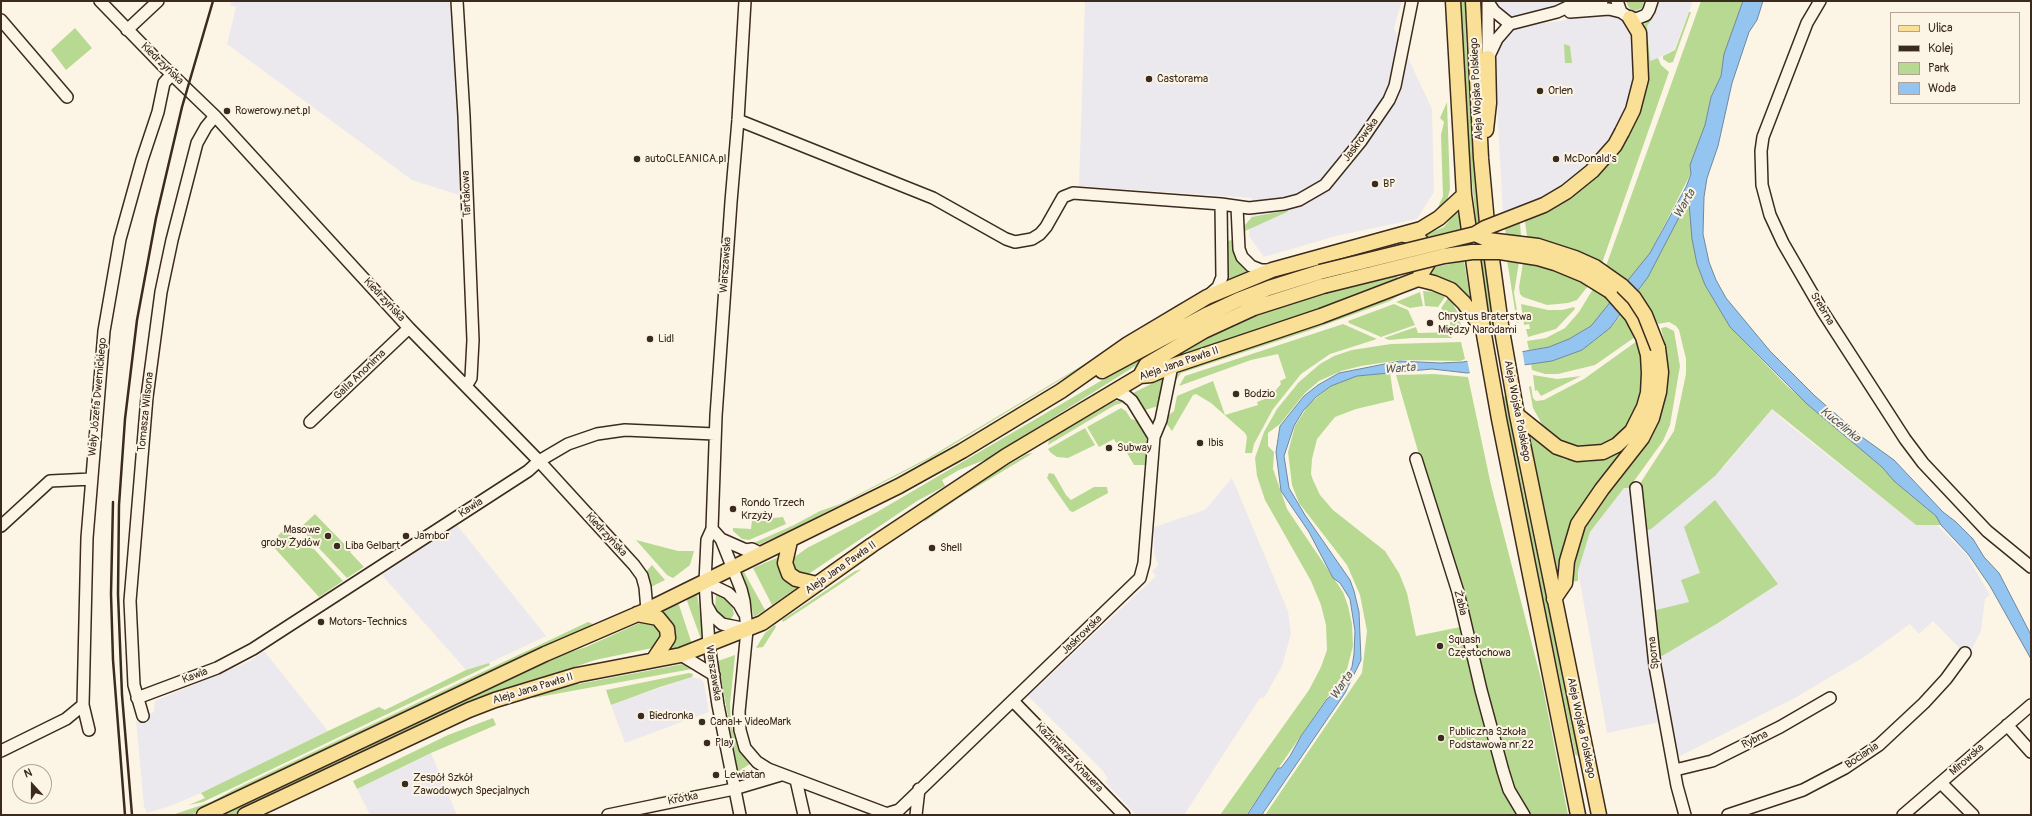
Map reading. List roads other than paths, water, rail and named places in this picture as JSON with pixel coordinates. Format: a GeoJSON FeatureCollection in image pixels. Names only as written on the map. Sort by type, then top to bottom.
{"type":"FeatureCollection","features":[{"type":"Feature","properties":{"kind":"main road","name":"Aleja Wojska Polskiego"},"geometry":{"type":"LineString","coordinates":[[1453,1],[1464,195],[1483,328],[1495,398],[1578,815]]}},
{"type":"Feature","properties":{"kind":"main road","name":"Aleja Wojska Polskiego"},"geometry":{"type":"LineString","coordinates":[[1473,1],[1481,158],[1487,223],[1501,325],[1517,415],[1599,815]]}},
{"type":"Feature","properties":{"kind":"main road","name":"Aleja Jana Pawła II"},"geometry":{"type":"LineString","coordinates":[[1061,391],[1134,355],[1220,309],[1269,288],[1321,279],[1475,234],[1486,228],[1544,205],[1566,192],[1601,162],[1622,132],[1633,110],[1641,79],[1639,33],[1626,15]]}},
{"type":"Feature","properties":{"kind":"main road"},"geometry":{"type":"LineString","coordinates":[[1481,158],[1489,103],[1488,58]]}},
{"type":"Feature","properties":{"kind":"main road","name":"Aleja Jana Pawła II"},"geometry":{"type":"LineString","coordinates":[[204,815],[545,654],[642,612],[734,569],[925,472],[1061,391],[1128,344],[1207,297],[1272,270],[1328,253],[1404,235],[1432,224],[1464,195]]}},
{"type":"Feature","properties":{"kind":"main road"},"geometry":{"type":"LineString","coordinates":[[1475,234],[1488,240],[1538,246],[1575,258],[1595,268],[1622,286],[1634,298],[1645,315],[1653,351],[1661,372],[1659,392],[1652,418],[1642,438],[1602,489],[1578,524],[1570,545],[1565,583],[1554,599]]}},
{"type":"Feature","properties":{"kind":"main road"},"geometry":{"type":"LineString","coordinates":[[1404,235],[1418,238],[1428,248],[1428,263],[1418,279],[1443,286],[1451,290],[1461,300],[1483,328]]}},
{"type":"Feature","properties":{"kind":"main road"},"geometry":{"type":"LineString","coordinates":[[1140,376],[1146,365],[1204,332],[1254,308],[1321,279],[1461,253],[1500,252],[1538,258],[1570,268],[1610,291],[1632,316],[1643,337],[1653,351],[1644,407],[1632,432],[1611,448],[1603,452],[1584,454],[1563,450],[1551,443],[1517,415]]}},
{"type":"Feature","properties":{"kind":"main road","name":"Aleja Jana Pawła II"},"geometry":{"type":"LineString","coordinates":[[245,815],[469,710],[495,700],[560,680],[654,659],[681,655],[709,645],[747,623],[762,623],[878,541],[1006,456],[1140,376],[1151,375],[1172,366],[1321,316],[1418,279]]}},
{"type":"Feature","properties":{"kind":"main road"},"geometry":{"type":"LineString","coordinates":[[790,541],[785,562],[789,574],[796,580],[817,584]]}},
{"type":"Feature","properties":{"kind":"main road"},"geometry":{"type":"LineString","coordinates":[[642,612],[658,618],[667,628],[668,638],[654,659]]}},
{"type":"Feature","properties":{"kind":"street","name":"Kiedrzyńska"},"geometry":{"type":"LineString","coordinates":[[100,1],[127,30],[215,116],[409,328],[539,462],[642,576],[645,586],[642,612]]}},
{"type":"Feature","properties":{"kind":"street"},"geometry":{"type":"LineString","coordinates":[[127,30],[158,1]]}},
{"type":"Feature","properties":{"kind":"street","name":"Tartakowa"},"geometry":{"type":"LineString","coordinates":[[457,1],[464,116],[473,340],[471,378],[466,386]]}},
{"type":"Feature","properties":{"kind":"street","name":"Warszawska"},"geometry":{"type":"LineString","coordinates":[[739,810],[709,645],[705,582],[707,540],[712,529],[715,434],[730,202],[738,120],[745,1]]}},
{"type":"Feature","properties":{"kind":"street","name":"Jaskrowska"},"geometry":{"type":"LineString","coordinates":[[738,120],[932,198],[1006,239],[1015,242],[1032,239],[1040,234],[1046,227],[1063,197],[1073,193],[1221,204],[1249,208],[1284,204],[1298,200],[1325,185],[1361,141],[1389,100],[1395,86],[1412,1]]}},
{"type":"Feature","properties":{"kind":"street"},"geometry":{"type":"LineString","coordinates":[[1488,1],[1494,11],[1510,24]]}},
{"type":"Feature","properties":{"kind":"street"},"geometry":{"type":"LineString","coordinates":[[1488,1],[1488,58]]}},
{"type":"Feature","properties":{"kind":"street"},"geometry":{"type":"LineString","coordinates":[[1488,58],[1496,39],[1510,24],[1557,12],[1572,5],[1602,1]]}},
{"type":"Feature","properties":{"kind":"street"},"geometry":{"type":"LineString","coordinates":[[1617,1],[1626,15]]}},
{"type":"Feature","properties":{"kind":"street"},"geometry":{"type":"LineString","coordinates":[[1557,12],[1609,9],[1626,15],[1641,17],[1649,10],[1652,1]]}},
{"type":"Feature","properties":{"kind":"street","name":"Srebrna"},"geometry":{"type":"LineString","coordinates":[[1820,1],[1807,23],[1763,137],[1761,151],[1762,185],[1770,215],[1783,243],[1823,312],[1923,463],[1987,531],[2031,567]]}},
{"type":"Feature","properties":{"kind":"street"},"geometry":{"type":"LineString","coordinates":[[1,20],[67,97]]}},
{"type":"Feature","properties":{"kind":"street","name":"Wały Józefa Dwernickiego"},"geometry":{"type":"LineString","coordinates":[[89,730],[83,705],[87,538],[104,331],[120,239],[142,160],[158,112],[164,83],[172,74]]}},
{"type":"Feature","properties":{"kind":"street","name":"Tomasza Wilsona"},"geometry":{"type":"LineString","coordinates":[[142,716],[134,685],[130,601],[138,482],[153,343],[161,292],[184,191],[197,143],[206,127],[215,116]]}},
{"type":"Feature","properties":{"kind":"street"},"geometry":{"type":"LineString","coordinates":[[1207,297],[1218,287],[1222,277],[1221,204]]}},
{"type":"Feature","properties":{"kind":"street"},"geometry":{"type":"LineString","coordinates":[[1237,207],[1239,249],[1242,257],[1256,269],[1272,270]]}},
{"type":"Feature","properties":{"kind":"street","name":"Galla Anonima"},"geometry":{"type":"LineString","coordinates":[[310,422],[409,328]]}},
{"type":"Feature","properties":{"kind":"street","name":"Jaskrowska"},"geometry":{"type":"LineString","coordinates":[[888,814],[899,810],[1140,578],[1144,563],[1154,437],[1161,420],[1172,366]]}},
{"type":"Feature","properties":{"kind":"street"},"geometry":{"type":"LineString","coordinates":[[1114,391],[1126,396],[1132,401],[1154,437]]}},
{"type":"Feature","properties":{"kind":"street","name":"Kawia"},"geometry":{"type":"LineString","coordinates":[[137,698],[217,668],[253,649],[568,444],[610,431],[638,430],[715,434]]}},
{"type":"Feature","properties":{"kind":"street","name":"Żabia"},"geometry":{"type":"LineString","coordinates":[[1416,459],[1458,592],[1481,690],[1503,771],[1509,790],[1524,815]]}},
{"type":"Feature","properties":{"kind":"street"},"geometry":{"type":"LineString","coordinates":[[1,526],[50,480],[91,479]]}},
{"type":"Feature","properties":{"kind":"street","name":"Sporna"},"geometry":{"type":"LineString","coordinates":[[1636,488],[1655,666],[1685,815]]}},
{"type":"Feature","properties":{"kind":"street","name":"Warszawska"},"geometry":{"type":"LineString","coordinates":[[712,529],[721,539],[734,569],[741,589],[747,623],[739,712],[740,730],[745,748],[762,766],[781,775]]}},
{"type":"Feature","properties":{"kind":"street","name":"Warszawska"},"geometry":{"type":"LineString","coordinates":[[721,539],[746,550],[752,549],[762,554]]}},
{"type":"Feature","properties":{"kind":"street"},"geometry":{"type":"LineString","coordinates":[[705,582],[728,593],[739,604],[747,623],[722,624],[712,615],[706,605]]}},
{"type":"Feature","properties":{"kind":"street","name":"Bociania"},"geometry":{"type":"LineString","coordinates":[[1728,815],[1803,790],[1845,768],[1879,745],[1924,703],[1946,679],[1965,653]]}},
{"type":"Feature","properties":{"kind":"street"},"geometry":{"type":"LineString","coordinates":[[681,655],[714,675]]}},
{"type":"Feature","properties":{"kind":"street","name":"Rybna"},"geometry":{"type":"LineString","coordinates":[[1675,770],[1712,761],[1780,727],[1830,698]]}},
{"type":"Feature","properties":{"kind":"street","name":"Kazimierza Knauera"},"geometry":{"type":"LineString","coordinates":[[1013,701],[1124,815]]}},
{"type":"Feature","properties":{"kind":"street"},"geometry":{"type":"LineString","coordinates":[[1,751],[66,720],[83,705]]}},
{"type":"Feature","properties":{"kind":"street","name":"Mirowska"},"geometry":{"type":"LineString","coordinates":[[1903,815],[2031,705]]}},
{"type":"Feature","properties":{"kind":"street"},"geometry":{"type":"LineString","coordinates":[[2007,725],[2031,752]]}},
{"type":"Feature","properties":{"kind":"street"},"geometry":{"type":"LineString","coordinates":[[781,775],[888,814]]}},
{"type":"Feature","properties":{"kind":"street","name":"Krótka"},"geometry":{"type":"LineString","coordinates":[[608,815],[734,789],[781,775]]}},
{"type":"Feature","properties":{"kind":"street"},"geometry":{"type":"LineString","coordinates":[[796,780],[804,815]]}},
{"type":"Feature","properties":{"kind":"street"},"geometry":{"type":"LineString","coordinates":[[739,810],[745,793],[757,782]]}},
{"type":"Feature","properties":{"kind":"street"},"geometry":{"type":"LineString","coordinates":[[1941,783],[1973,815]]}},
{"type":"Feature","properties":{"kind":"street"},"geometry":{"type":"LineString","coordinates":[[916,815],[920,789]]}},
{"type":"Feature","properties":{"kind":"water"},"geometry":{"type":"Polygon","coordinates":[[[1743,1],[1763,1],[1757,20],[1749,32],[1732,83],[1718,146],[1707,178],[1704,197],[1703,234],[1709,262],[1716,280],[1726,298],[1770,351],[1815,396],[1862,437],[1894,460],[1943,512],[1956,522],[1973,539],[1984,557],[1999,573],[2031,635],[2031,659],[1990,586],[1968,554],[1941,525],[1936,516],[1894,481],[1882,467],[1807,404],[1730,327],[1705,285],[1697,264],[1692,239],[1689,203],[1687,202],[1648,277],[1610,328],[1582,350],[1552,361],[1467,373],[1432,369],[1357,376],[1331,386],[1316,397],[1303,411],[1294,426],[1284,456],[1289,488],[1305,515],[1350,580],[1359,612],[1361,660],[1345,693],[1262,815],[1247,815],[1278,768],[1281,768],[1290,756],[1301,736],[1327,699],[1341,687],[1352,667],[1354,654],[1355,631],[1350,599],[1340,583],[1333,578],[1309,532],[1281,491],[1276,452],[1280,426],[1304,396],[1318,385],[1339,373],[1400,361],[1440,363],[1463,362],[1549,347],[1569,339],[1591,326],[1650,253],[1686,187],[1691,174],[1690,165],[1705,125],[1711,97],[1721,76],[1724,54],[1743,1]]]}},
{"type":"Feature","properties":{"kind":"railway"},"geometry":{"type":"LineString","coordinates":[[132,815],[122,695],[118,594],[119,505],[125,419],[137,320],[156,218],[182,107],[213,1]]}},
{"type":"Feature","properties":{"kind":"railway"},"geometry":{"type":"LineString","coordinates":[[113,502],[111,594],[113,660],[125,815]]}},
{"type":"Feature","properties":{"kind":"place","name":"Castorama"},"geometry":{"type":"Point","coordinates":[1149,79]}},
{"type":"Feature","properties":{"kind":"place","name":"Orlen"},"geometry":{"type":"Point","coordinates":[1540,91]}},
{"type":"Feature","properties":{"kind":"place","name":"Rowerowy.net.pl"},"geometry":{"type":"Point","coordinates":[227,111]}},
{"type":"Feature","properties":{"kind":"place","name":"autoCLEANICA.pl"},"geometry":{"type":"Point","coordinates":[637,159]}},
{"type":"Feature","properties":{"kind":"place","name":"McDonald's"},"geometry":{"type":"Point","coordinates":[1556,159]}},
{"type":"Feature","properties":{"kind":"place","name":"BP"},"geometry":{"type":"Point","coordinates":[1375,184]}},
{"type":"Feature","properties":{"kind":"place","name":"Chrystus Braterstwa Między Narodami"},"geometry":{"type":"Point","coordinates":[1430,323]}},
{"type":"Feature","properties":{"kind":"place","name":"Lidl"},"geometry":{"type":"Point","coordinates":[650,339]}},
{"type":"Feature","properties":{"kind":"place","name":"Bodzio"},"geometry":{"type":"Point","coordinates":[1236,394]}},
{"type":"Feature","properties":{"kind":"place","name":"Ibis"},"geometry":{"type":"Point","coordinates":[1200,443]}},
{"type":"Feature","properties":{"kind":"place","name":"Subway"},"geometry":{"type":"Point","coordinates":[1109,448]}},
{"type":"Feature","properties":{"kind":"place","name":"Rondo Trzech Krzyży"},"geometry":{"type":"Point","coordinates":[733,509]}},
{"type":"Feature","properties":{"kind":"place","name":"Masowe groby Żydów"},"geometry":{"type":"Point","coordinates":[328,536]}},
{"type":"Feature","properties":{"kind":"place","name":"Jambor"},"geometry":{"type":"Point","coordinates":[406,536]}},
{"type":"Feature","properties":{"kind":"place","name":"Liba Gelbart"},"geometry":{"type":"Point","coordinates":[337,546]}},
{"type":"Feature","properties":{"kind":"place","name":"Shell"},"geometry":{"type":"Point","coordinates":[932,548]}},
{"type":"Feature","properties":{"kind":"place","name":"Motors-Technics"},"geometry":{"type":"Point","coordinates":[321,622]}},
{"type":"Feature","properties":{"kind":"place","name":"Squash Częstochowa"},"geometry":{"type":"Point","coordinates":[1440,646]}},
{"type":"Feature","properties":{"kind":"place","name":"Biedronka"},"geometry":{"type":"Point","coordinates":[641,716]}},
{"type":"Feature","properties":{"kind":"place","name":"Canal+ VideoMark"},"geometry":{"type":"Point","coordinates":[702,722]}},
{"type":"Feature","properties":{"kind":"place","name":"Publiczna Szkoła Podstawowa nr 22"},"geometry":{"type":"Point","coordinates":[1441,738]}},
{"type":"Feature","properties":{"kind":"place","name":"Play"},"geometry":{"type":"Point","coordinates":[707,743]}},
{"type":"Feature","properties":{"kind":"place","name":"Lewiatan"},"geometry":{"type":"Point","coordinates":[716,775]}},
{"type":"Feature","properties":{"kind":"place","name":"Zespół Szkół Zawodowych Specjalnych"},"geometry":{"type":"Point","coordinates":[405,784]}},
{"type":"Feature","properties":{"kind":"water label","name":"Warta"},"geometry":{"type":"Point","coordinates":[1685,204]}},
{"type":"Feature","properties":{"kind":"water label","name":"Warta"},"geometry":{"type":"Point","coordinates":[1400,369]}},
{"type":"Feature","properties":{"kind":"water label","name":"Kucelinka"},"geometry":{"type":"Point","coordinates":[1840,425]}},
{"type":"Feature","properties":{"kind":"water label","name":"Warta"},"geometry":{"type":"Point","coordinates":[1342,686]}}]}
